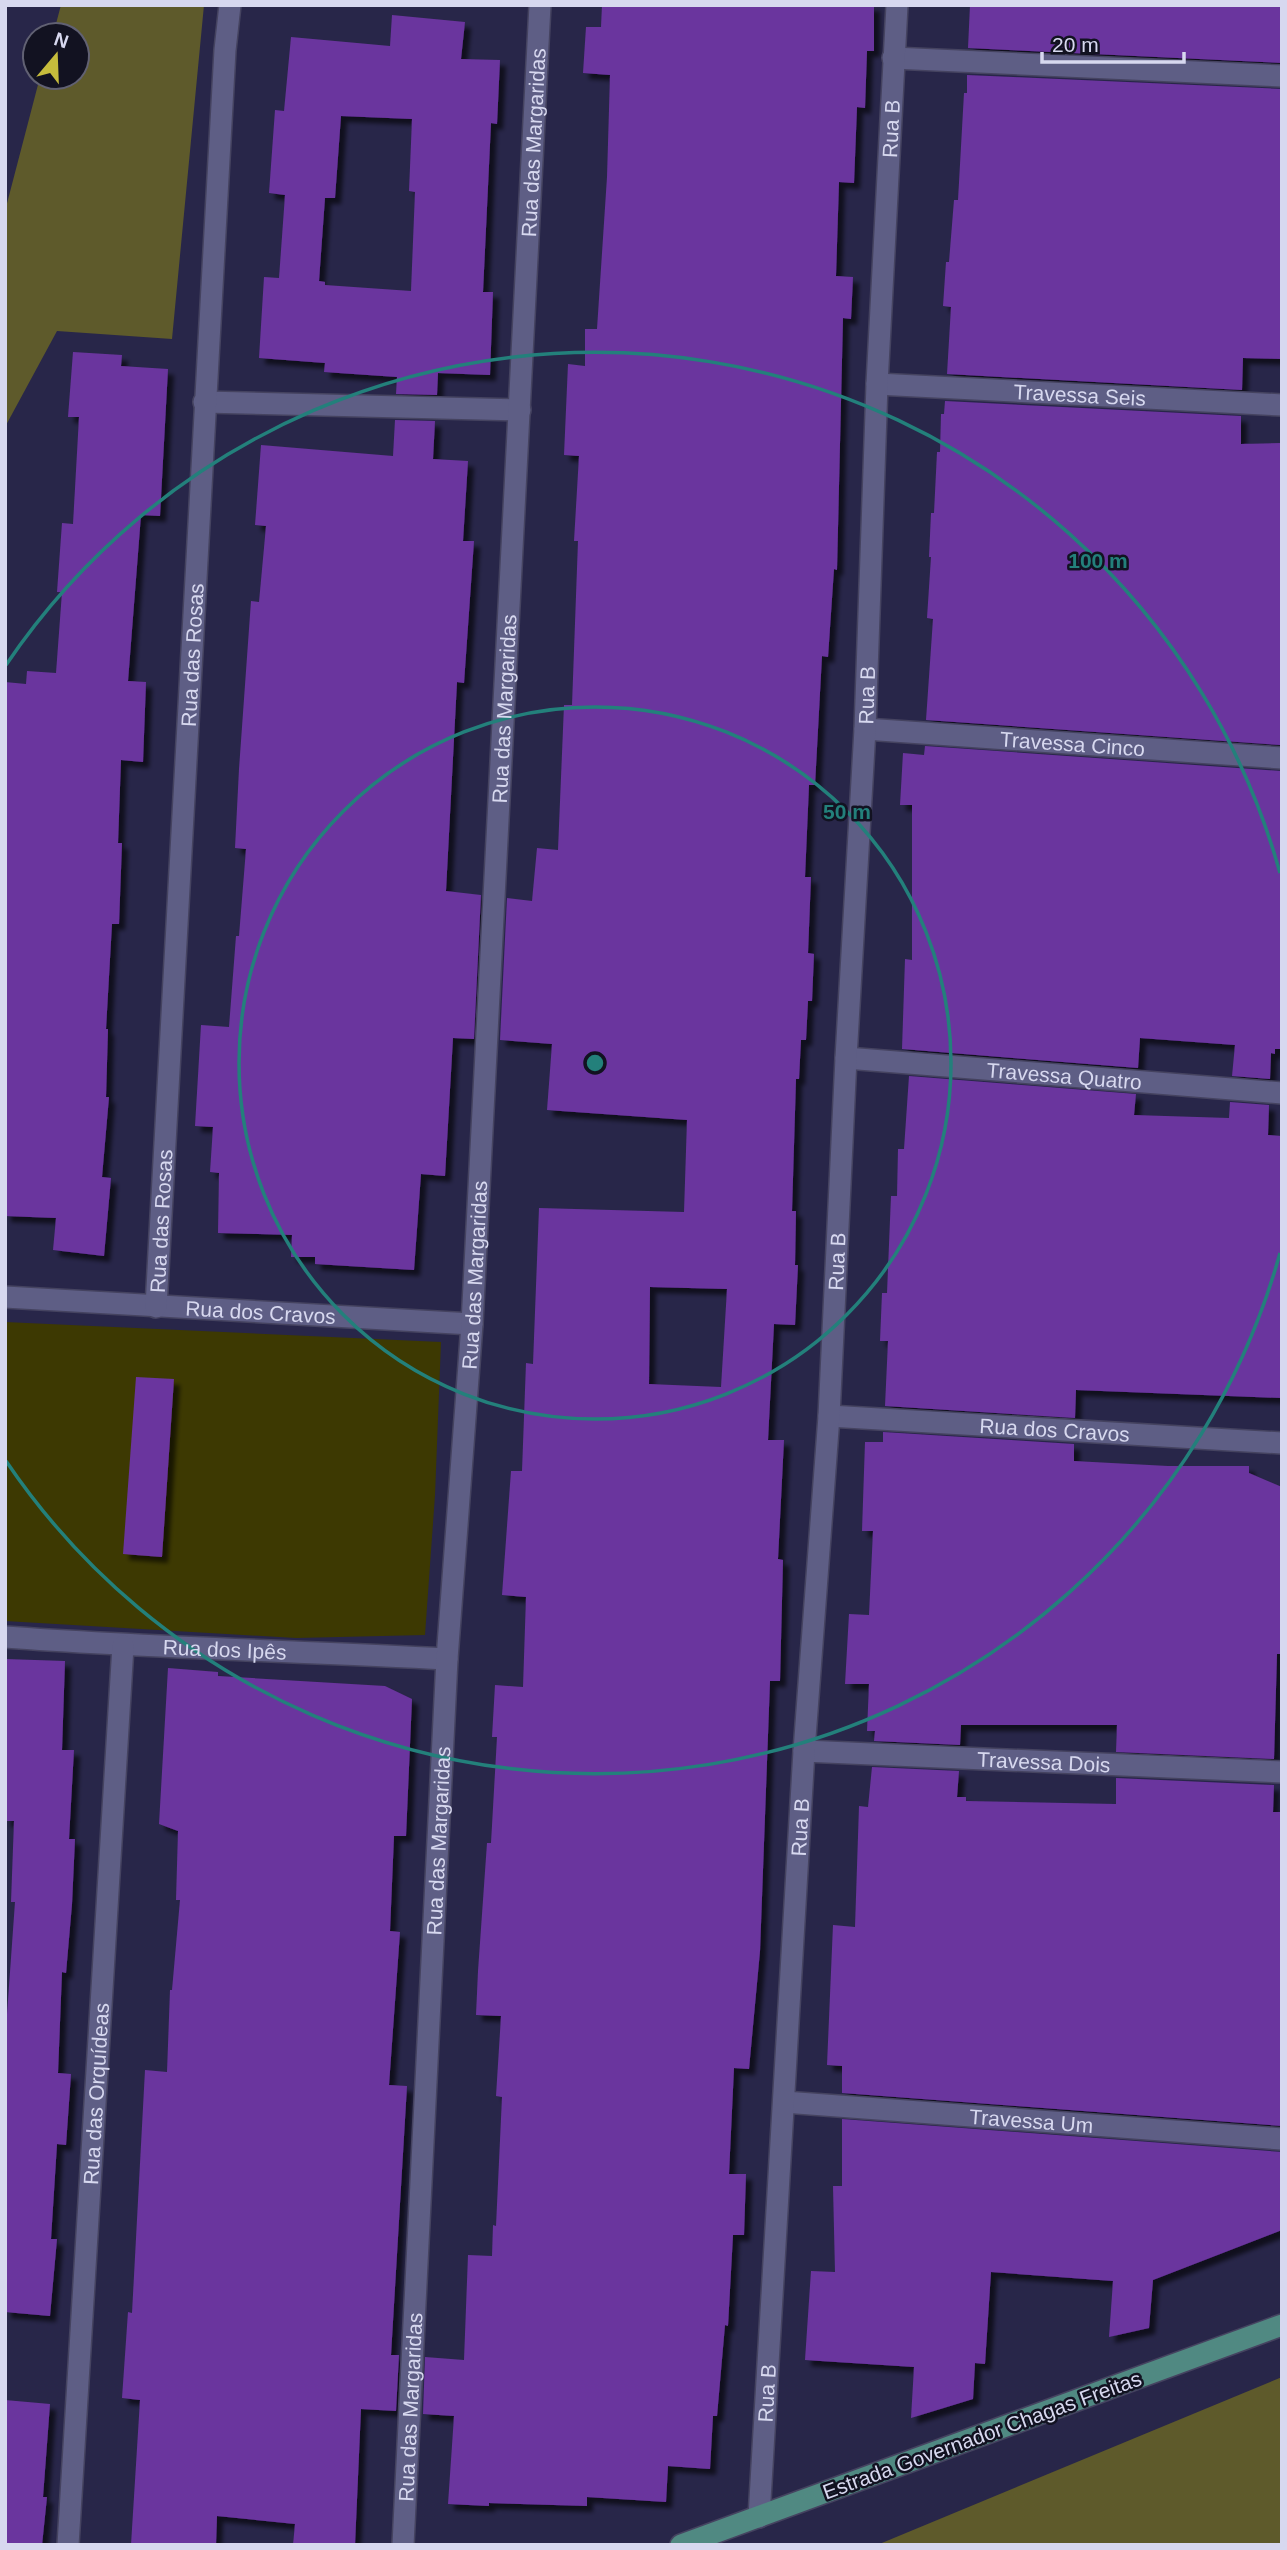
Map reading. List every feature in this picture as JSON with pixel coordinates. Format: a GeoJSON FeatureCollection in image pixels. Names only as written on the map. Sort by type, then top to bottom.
{"type":"FeatureCollection","features":[{"type":"Feature","properties":{"kind":"main road","name":"Estrada Governador Chagas Freitas"},"geometry":{"type":"LineString","coordinates":[[681,2545],[1282,2325]]}},
{"type":"Feature","properties":{"kind":"street","name":"Rua das Rosas"},"geometry":{"type":"LineString","coordinates":[[156,1307],[204,402],[224,63],[230,5]]}},
{"type":"Feature","properties":{"kind":"street","name":"Rua das Margaridas"},"geometry":{"type":"LineString","coordinates":[[403,2545],[447,1660],[472,1324],[540,5]]}},
{"type":"Feature","properties":{"kind":"street","name":"Rua B"},"geometry":{"type":"LineString","coordinates":[[759,2517],[804,1752],[829,1416],[865,729],[877,384],[897,5]]}},
{"type":"Feature","properties":{"kind":"street"},"geometry":{"type":"LineString","coordinates":[[893,58],[1282,76]]}},
{"type":"Feature","properties":{"kind":"street","name":"Travessa Seis"},"geometry":{"type":"LineString","coordinates":[[877,384],[1282,405]]}},
{"type":"Feature","properties":{"kind":"street"},"geometry":{"type":"LineString","coordinates":[[204,402],[520,410]]}},
{"type":"Feature","properties":{"kind":"street","name":"Travessa Cinco"},"geometry":{"type":"LineString","coordinates":[[865,729],[1282,758]]}},
{"type":"Feature","properties":{"kind":"street","name":"Travessa Quatro"},"geometry":{"type":"LineString","coordinates":[[846,1059],[1282,1093]]}},
{"type":"Feature","properties":{"kind":"street","name":"Rua dos Cravos"},"geometry":{"type":"LineString","coordinates":[[5,1297],[472,1324]]}},
{"type":"Feature","properties":{"kind":"street","name":"Rua dos Cravos"},"geometry":{"type":"LineString","coordinates":[[829,1416],[1282,1443]]}},
{"type":"Feature","properties":{"kind":"street","name":"Rua dos Ipês"},"geometry":{"type":"LineString","coordinates":[[5,1637],[123,1646],[295,1651],[447,1660]]}},
{"type":"Feature","properties":{"kind":"street","name":"Rua das Orquídeas"},"geometry":{"type":"LineString","coordinates":[[68,2545],[123,1646]]}},
{"type":"Feature","properties":{"kind":"street","name":"Travessa Dois"},"geometry":{"type":"LineString","coordinates":[[804,1752],[1282,1772]]}},
{"type":"Feature","properties":{"kind":"street","name":"Travessa Um"},"geometry":{"type":"LineString","coordinates":[[784,2102],[1282,2139]]}},
{"type":"Feature","properties":{"kind":"shaded area"},"geometry":{"type":"Polygon","coordinates":[[[61,5],[204,5],[172,339],[57,331],[5,427],[5,211],[36,91],[91,91],[91,21],[57,21],[61,5]]]}},
{"type":"Feature","properties":{"kind":"shaded area"},"geometry":{"type":"Polygon","coordinates":[[[5,1322],[441,1342],[435,1495],[425,1635],[296,1638],[5,1621],[5,1322]]]}},
{"type":"Feature","properties":{"kind":"shaded area"},"geometry":{"type":"Polygon","coordinates":[[[1282,2377],[1282,2545],[877,2545],[1282,2377]]]}},
{"type":"Feature","properties":{"kind":"building"},"geometry":{"type":"Polygon","coordinates":[[[602,5],[874,5],[874,51],[867,51],[865,108],[857,107],[854,183],[839,182],[836,276],[853,277],[851,319],[843,318],[837,570],[834,569],[828,657],[822,656],[815,785],[809,785],[805,877],[811,877],[808,953],[814,954],[812,1001],[808,1001],[806,1040],[801,1040],[799,1079],[796,1079],[792,1211],[796,1211],[795,1265],[798,1265],[795,1325],[774,1324],[768,1440],[784,1440],[778,1559],[783,1560],[780,1681],[770,1681],[760,1951],[749,2069],[734,2068],[729,2174],[746,2174],[744,2235],[733,2235],[728,2326],[725,2325],[717,2416],[713,2416],[710,2469],[668,2466],[666,2502],[587,2497],[587,2506],[448,2504],[454,2416],[423,2414],[425,2357],[464,2360],[468,2255],[492,2256],[493,2225],[496,2226],[502,2097],[496,2096],[501,2016],[476,2015],[487,1843],[491,1843],[497,1737],[492,1737],[495,1685],[523,1687],[526,1597],[502,1595],[511,1471],[522,1471],[526,1363],[533,1364],[539,1208],[684,1212],[687,1120],[547,1110],[552,1044],[500,1040],[507,898],[532,901],[537,848],[558,850],[564,705],[572,705],[578,541],[574,541],[579,456],[564,455],[568,364],[585,366],[585,329],[597,329],[607,177],[610,75],[583,73],[586,27],[601,27],[602,5]],[[650,1287],[649,1384],[721,1387],[727,1289],[650,1287]]]}},
{"type":"Feature","properties":{"kind":"building"},"geometry":{"type":"Polygon","coordinates":[[[970,5],[1282,5],[1282,63],[968,48],[970,5]]]}},
{"type":"Feature","properties":{"kind":"building"},"geometry":{"type":"Polygon","coordinates":[[[392,15],[465,22],[461,59],[500,60],[497,124],[491,123],[483,292],[493,292],[490,375],[438,373],[437,395],[396,394],[397,377],[324,372],[325,363],[259,358],[264,277],[279,278],[285,195],[269,193],[275,110],[284,111],[291,37],[390,46],[392,15]],[[341,116],[335,198],[325,198],[319,281],[325,282],[325,285],[411,291],[415,192],[409,191],[412,119],[341,116]]]}},
{"type":"Feature","properties":{"kind":"building"},"geometry":{"type":"Polygon","coordinates":[[[967,75],[1282,89],[1282,359],[1243,358],[1242,390],[947,374],[951,307],[943,306],[954,200],[958,200],[967,75]]]}},
{"type":"Feature","properties":{"kind":"building"},"geometry":{"type":"Polygon","coordinates":[[[73,352],[122,355],[121,366],[168,369],[160,516],[141,515],[128,681],[146,682],[143,762],[121,760],[119,924],[112,924],[106,1029],[106,1097],[109,1097],[102,1177],[111,1178],[104,1256],[53,1250],[56,1218],[5,1216],[5,682],[26,684],[27,671],[56,673],[62,592],[57,592],[62,523],[73,524],[79,417],[68,417],[73,352]]]}},
{"type":"Feature","properties":{"kind":"building"},"geometry":{"type":"Polygon","coordinates":[[[945,401],[1241,416],[1241,444],[1282,443],[1280,745],[926,720],[933,619],[927,618],[931,513],[934,513],[937,452],[940,452],[941,414],[944,414],[945,401]]]}},
{"type":"Feature","properties":{"kind":"building"},"geometry":{"type":"Polygon","coordinates":[[[395,420],[435,421],[433,459],[468,461],[463,541],[474,541],[464,683],[457,682],[446,891],[481,895],[474,1039],[453,1038],[445,1176],[421,1174],[414,1270],[315,1264],[315,1257],[291,1257],[292,1235],[218,1233],[219,1173],[210,1172],[213,1127],[195,1126],[201,1025],[229,1027],[236,936],[239,936],[246,849],[235,848],[239,769],[251,601],[259,602],[266,526],[255,525],[261,445],[393,456],[395,420]]]}},
{"type":"Feature","properties":{"kind":"building"},"geometry":{"type":"Polygon","coordinates":[[[925,746],[1281,771],[1282,1049],[1275,1049],[1275,1054],[1271,1053],[1270,1079],[1232,1076],[1235,1045],[1140,1038],[1138,1068],[902,1049],[905,959],[912,960],[912,805],[900,805],[903,753],[924,755],[925,746]]]}},
{"type":"Feature","properties":{"kind":"building"},"geometry":{"type":"Polygon","coordinates":[[[909,1076],[1136,1094],[1134,1115],[1229,1118],[1230,1102],[1269,1105],[1268,1135],[1282,1136],[1282,1398],[1076,1390],[1075,1418],[885,1406],[888,1341],[880,1341],[882,1293],[887,1293],[891,1196],[897,1196],[898,1149],[904,1149],[909,1076]]]}},
{"type":"Feature","properties":{"kind":"building"},"geometry":{"type":"Polygon","coordinates":[[[136,1377],[174,1379],[162,1557],[123,1554],[136,1377]]]}},
{"type":"Feature","properties":{"kind":"building"},"geometry":{"type":"Polygon","coordinates":[[[883,1432],[1074,1444],[1074,1461],[1168,1466],[1249,1466],[1249,1473],[1282,1487],[1282,1654],[1277,1654],[1274,1759],[1116,1752],[1117,1725],[961,1725],[960,1745],[874,1741],[875,1731],[867,1731],[869,1684],[845,1684],[849,1614],[869,1615],[873,1531],[862,1531],[865,1442],[883,1442],[883,1432]]]}},
{"type":"Feature","properties":{"kind":"building"},"geometry":{"type":"Polygon","coordinates":[[[5,1659],[65,1661],[62,1750],[74,1750],[69,1839],[75,1839],[72,1904],[66,1973],[62,1972],[58,2073],[71,2074],[66,2145],[57,2144],[51,2239],[57,2239],[50,2316],[5,2312],[5,2042],[15,1902],[11,1902],[14,1821],[5,1821],[5,1659]]]}},
{"type":"Feature","properties":{"kind":"building"},"geometry":{"type":"Polygon","coordinates":[[[168,1668],[218,1672],[218,1676],[385,1686],[412,1699],[406,1836],[394,1836],[390,1931],[400,1932],[389,2085],[407,2086],[391,2355],[399,2355],[396,2411],[361,2409],[355,2545],[293,2545],[295,2524],[217,2516],[216,2545],[131,2545],[140,2400],[122,2398],[128,2312],[132,2313],[145,2070],[167,2072],[170,1990],[180,1900],[176,1900],[178,1831],[159,1824],[168,1668]]]}},
{"type":"Feature","properties":{"kind":"building"},"geometry":{"type":"Polygon","coordinates":[[[872,1767],[959,1771],[957,1797],[966,1797],[966,1801],[1116,1804],[1116,1778],[1274,1785],[1273,1812],[1282,1812],[1282,2126],[842,2093],[842,2066],[827,2065],[833,1925],[855,1927],[859,1806],[868,1807],[872,1767]]]}},
{"type":"Feature","properties":{"kind":"building"},"geometry":{"type":"Polygon","coordinates":[[[842,2119],[1282,2152],[1282,2230],[1153,2280],[1149,2328],[1109,2337],[1113,2281],[991,2272],[985,2364],[975,2363],[973,2399],[911,2418],[914,2367],[805,2360],[811,2271],[835,2272],[833,2186],[842,2186],[842,2119]]]}},
{"type":"Feature","properties":{"kind":"building"},"geometry":{"type":"Polygon","coordinates":[[[5,2400],[50,2404],[43,2497],[47,2497],[42,2545],[5,2545],[5,2400]]]}}]}
